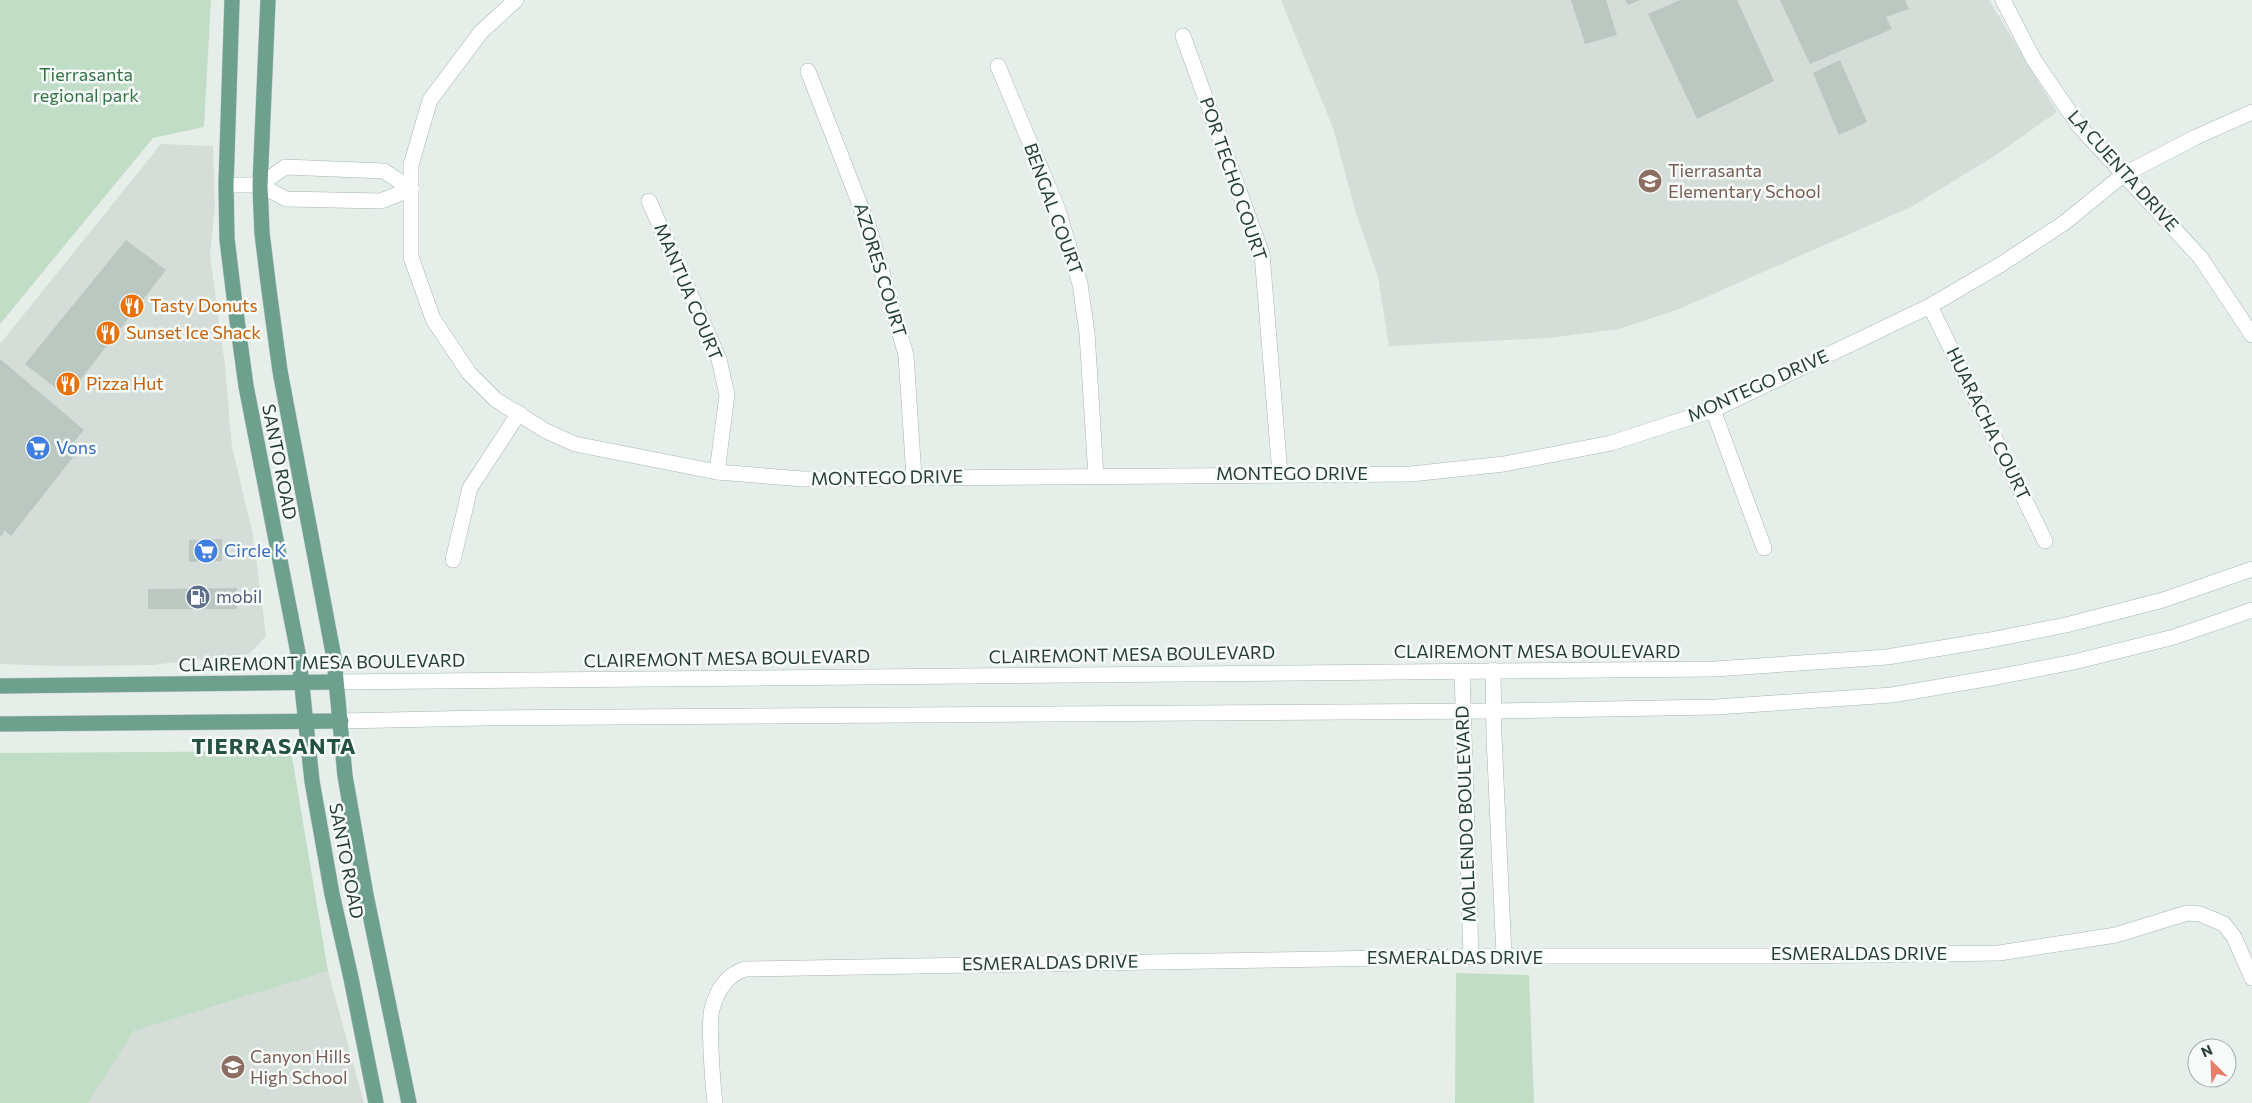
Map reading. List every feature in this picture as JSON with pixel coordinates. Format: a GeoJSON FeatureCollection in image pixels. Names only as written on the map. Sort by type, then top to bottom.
{"type":"FeatureCollection","features":[{"type":"Feature","properties":{"kind":"main road","name":"SANTO ROAD"},"geometry":{"type":"LineString","coordinates":[[232,0],[226,185],[227,239],[246,386],[299,658],[312,781],[332,894],[351,978],[370,1082],[376,1103]]}},
{"type":"Feature","properties":{"kind":"main road","name":"SANTO ROAD"},"geometry":{"type":"LineString","coordinates":[[268,0],[260,185],[262,233],[280,371],[334,658],[345,776],[359,858],[409,1103]]}},
{"type":"Feature","properties":{"kind":"main road","name":"CLAIREMONT MESA BOULEVARD"},"geometry":{"type":"LineString","coordinates":[[0,686],[335,682]]}},
{"type":"Feature","properties":{"kind":"main road"},"geometry":{"type":"LineString","coordinates":[[0,724],[341,721]]}},
{"type":"Feature","properties":{"kind":"street","name":"MONTEGO DRIVE"},"geometry":{"type":"LineString","coordinates":[[516,0],[481,32],[430,100],[411,165],[411,257],[432,319],[469,373],[496,400],[546,432],[575,444],[717,472],[803,479],[1411,474],[1504,464],[1611,443],[1713,410],[1930,306],[2000,266],[2064,223],[2123,175],[2196,136],[2252,112]]}},
{"type":"Feature","properties":{"kind":"street","name":"LA CUENTA DRIVE"},"geometry":{"type":"LineString","coordinates":[[2003,0],[2034,60],[2079,126],[2200,257],[2252,335]]}},
{"type":"Feature","properties":{"kind":"street","name":"POR TECHO COURT"},"geometry":{"type":"LineString","coordinates":[[1183,36],[1262,254],[1280,474]]}},
{"type":"Feature","properties":{"kind":"street","name":"BENGAL COURT"},"geometry":{"type":"LineString","coordinates":[[998,66],[1058,210],[1080,284],[1088,333],[1096,476]]}},
{"type":"Feature","properties":{"kind":"street","name":"AZORES COURT"},"geometry":{"type":"LineString","coordinates":[[808,71],[869,228],[906,355],[914,477]]}},
{"type":"Feature","properties":{"kind":"street"},"geometry":{"type":"LineString","coordinates":[[260,185],[285,167],[384,171],[411,189]]}},
{"type":"Feature","properties":{"kind":"street"},"geometry":{"type":"LineString","coordinates":[[226,185],[260,185],[286,199],[381,200],[411,189]]}},
{"type":"Feature","properties":{"kind":"street","name":"MANTUA COURT"},"geometry":{"type":"LineString","coordinates":[[649,201],[720,359],[727,395],[717,472]]}},
{"type":"Feature","properties":{"kind":"street","name":"HUARACHA COURT"},"geometry":{"type":"LineString","coordinates":[[1930,306],[2045,541]]}},
{"type":"Feature","properties":{"kind":"street"},"geometry":{"type":"LineString","coordinates":[[1713,410],[1764,548]]}},
{"type":"Feature","properties":{"kind":"street"},"geometry":{"type":"LineString","coordinates":[[453,560],[470,488],[519,413]]}},
{"type":"Feature","properties":{"kind":"street","name":"CLAIREMONT MESA BOULEVARD"},"geometry":{"type":"LineString","coordinates":[[335,682],[1715,669],[1887,657],[2066,625],[2163,600],[2252,569]]}},
{"type":"Feature","properties":{"kind":"street"},"geometry":{"type":"LineString","coordinates":[[341,721],[484,718],[1462,712],[1716,708],[1892,694],[2074,662],[2174,637],[2252,610]]}},
{"type":"Feature","properties":{"kind":"street","name":"MOLLENDO BOULEVARD"},"geometry":{"type":"LineString","coordinates":[[1462,670],[1471,957]]}},
{"type":"Feature","properties":{"kind":"street","name":"MOLLENDO BOULEVARD"},"geometry":{"type":"LineString","coordinates":[[1493,670],[1504,956]]}},
{"type":"Feature","properties":{"kind":"street","name":"ESMERALDAS DRIVE"},"geometry":{"type":"LineString","coordinates":[[715,1103],[711,1011],[722,984],[734,973],[745,969],[1504,956],[1795,956],[1999,953],[2116,935],[2187,913],[2200,914],[2224,924],[2234,936],[2252,978]]}},
{"type":"Feature","properties":{"kind":"shaded area","name":"Tierrasanta Elementary School"},"geometry":{"type":"Polygon","coordinates":[[[1281,0],[1989,0],[2057,112],[1996,155],[1911,207],[1679,309],[1619,329],[1548,338],[1389,346],[1378,277],[1356,213],[1333,128],[1281,0]]]}},
{"type":"Feature","properties":{"kind":"shaded area"},"geometry":{"type":"Polygon","coordinates":[[[161,144],[213,146],[215,207],[210,255],[225,366],[232,447],[253,535],[266,636],[249,654],[152,665],[60,666],[0,664],[0,344],[161,144]]]}},
{"type":"Feature","properties":{"kind":"shaded area","name":"Canyon Hills High School"},"geometry":{"type":"Polygon","coordinates":[[[328,971],[364,1103],[88,1103],[134,1031],[328,971]]]}},
{"type":"Feature","properties":{"kind":"green space","name":"Tierrasanta regional park"},"geometry":{"type":"Polygon","coordinates":[[[0,0],[211,0],[204,127],[153,138],[0,324],[0,0]]]}},
{"type":"Feature","properties":{"kind":"green space"},"geometry":{"type":"Polygon","coordinates":[[[291,751],[328,971],[134,1031],[88,1103],[0,1103],[0,753],[291,751]]]}},
{"type":"Feature","properties":{"kind":"green space"},"geometry":{"type":"Polygon","coordinates":[[[1456,973],[1529,975],[1534,1103],[1455,1103],[1456,973]]]}},
{"type":"Feature","properties":{"kind":"building"},"geometry":{"type":"Polygon","coordinates":[[[1571,0],[1606,0],[1617,35],[1585,44],[1571,0]]]}},
{"type":"Feature","properties":{"kind":"building"},"geometry":{"type":"Polygon","coordinates":[[[1625,0],[1640,0],[1628,5],[1625,0]]]}},
{"type":"Feature","properties":{"kind":"building"},"geometry":{"type":"Polygon","coordinates":[[[1680,0],[1737,0],[1774,81],[1697,119],[1648,14],[1680,0]]]}},
{"type":"Feature","properties":{"kind":"building"},"geometry":{"type":"Polygon","coordinates":[[[1780,0],[1905,0],[1909,9],[1886,17],[1892,29],[1810,64],[1780,0]]]}},
{"type":"Feature","properties":{"kind":"building"},"geometry":{"type":"Polygon","coordinates":[[[1840,60],[1867,122],[1839,135],[1813,73],[1840,60]]]}},
{"type":"Feature","properties":{"kind":"building"},"geometry":{"type":"Polygon","coordinates":[[[126,240],[166,270],[67,397],[25,364],[126,240]]]}},
{"type":"Feature","properties":{"kind":"building","name":"Vons"},"geometry":{"type":"Polygon","coordinates":[[[0,359],[84,430],[72,444],[78,451],[11,536],[4,530],[2,537],[0,535],[0,359]]]}},
{"type":"Feature","properties":{"kind":"building","name":"Circle K"},"geometry":{"type":"Polygon","coordinates":[[[222,539],[222,561],[189,562],[189,540],[222,539]]]}},
{"type":"Feature","properties":{"kind":"building"},"geometry":{"type":"Polygon","coordinates":[[[237,588],[237,609],[148,609],[148,589],[237,588]]]}},
{"type":"Feature","properties":{"kind":"place","name":"Tierrasanta Elementary School"},"geometry":{"type":"Point","coordinates":[1650,181]}},
{"type":"Feature","properties":{"kind":"place","name":"Tasty Donuts"},"geometry":{"type":"Point","coordinates":[132,306]}},
{"type":"Feature","properties":{"kind":"place","name":"Sunset Ice Shack"},"geometry":{"type":"Point","coordinates":[108,333]}},
{"type":"Feature","properties":{"kind":"place","name":"Pizza Hut"},"geometry":{"type":"Point","coordinates":[68,384]}},
{"type":"Feature","properties":{"kind":"place","name":"Vons"},"geometry":{"type":"Point","coordinates":[38,448]}},
{"type":"Feature","properties":{"kind":"place","name":"Circle K"},"geometry":{"type":"Point","coordinates":[206,551]}},
{"type":"Feature","properties":{"kind":"place","name":"mobil"},"geometry":{"type":"Point","coordinates":[198,597]}},
{"type":"Feature","properties":{"kind":"place","name":"Canyon Hills High School"},"geometry":{"type":"Point","coordinates":[233,1067]}},
{"type":"Feature","properties":{"kind":"district","name":"TIERRASANTA"},"geometry":{"type":"Point","coordinates":[274,746]}}]}
